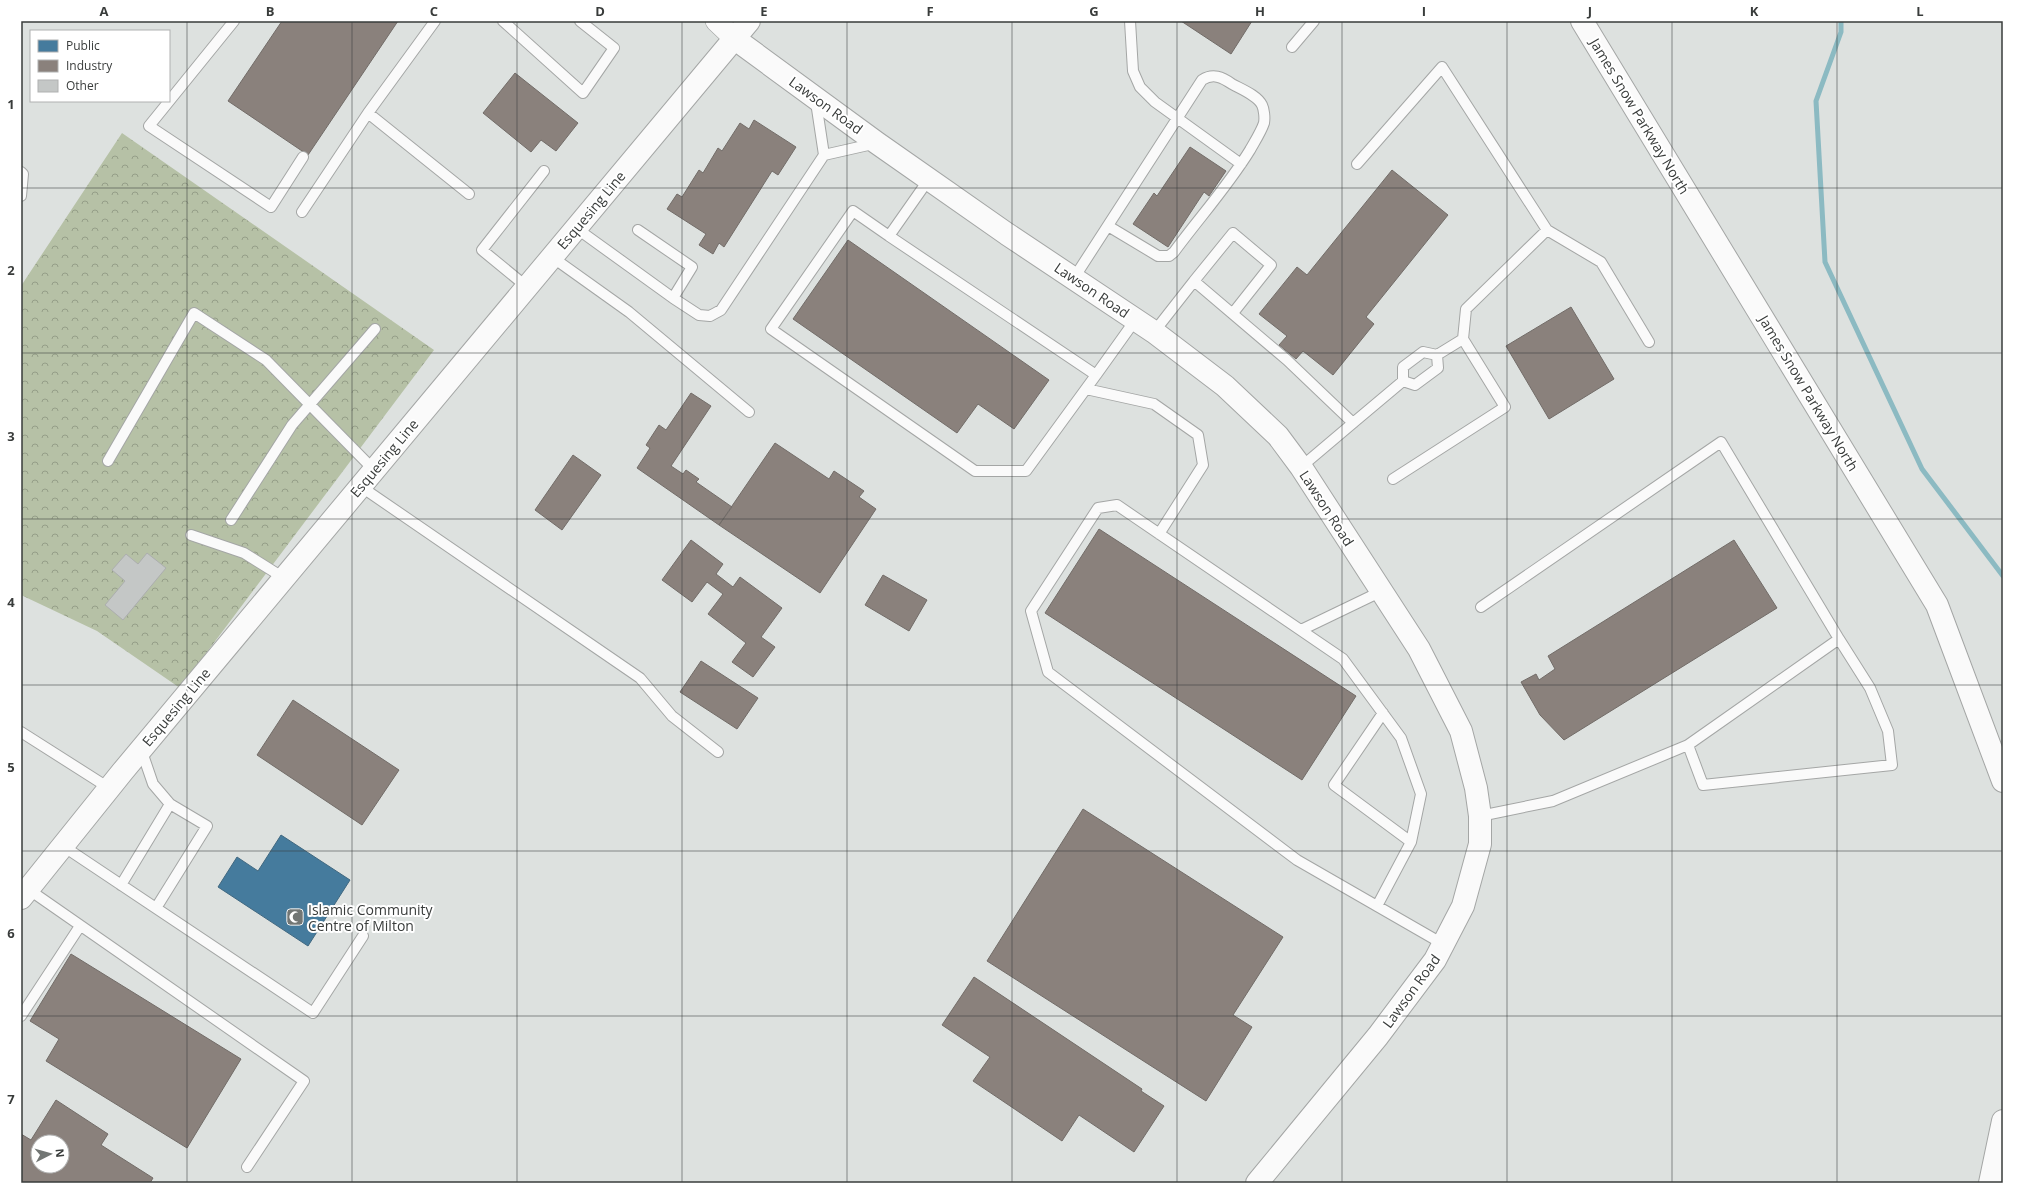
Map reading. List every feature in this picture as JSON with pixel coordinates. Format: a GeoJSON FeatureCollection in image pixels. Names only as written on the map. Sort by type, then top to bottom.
{"type":"FeatureCollection","features":[{"type":"Feature","properties":{"kind":"street","name":"Lawson Road"},"geometry":{"type":"LineString","coordinates":[[716,21],[735,39],[877,143],[1154,332],[1225,386],[1278,436],[1301,467],[1420,649],[1461,731],[1476,788],[1480,816],[1480,844],[1464,906],[1435,960],[1378,1036],[1257,1183]]}},
{"type":"Feature","properties":{"kind":"street","name":"Esquesing Line"},"geometry":{"type":"LineString","coordinates":[[24,894],[141,748],[749,21]]}},
{"type":"Feature","properties":{"kind":"street","name":"James Snow Parkway North"},"geometry":{"type":"LineString","coordinates":[[1582,21],[1937,605],[2003,780]]}},
{"type":"Feature","properties":{"kind":"street"},"geometry":{"type":"LineString","coordinates":[[1990,1183],[2003,1121]]}},
{"type":"Feature","properties":{"kind":"lane"},"geometry":{"type":"LineString","coordinates":[[170,100],[234,21]]}},
{"type":"Feature","properties":{"kind":"lane"},"geometry":{"type":"LineString","coordinates":[[302,212],[368,113],[435,21]]}},
{"type":"Feature","properties":{"kind":"lane"},"geometry":{"type":"LineString","coordinates":[[503,21],[583,93],[614,48],[580,21]]}},
{"type":"Feature","properties":{"kind":"lane"},"geometry":{"type":"LineString","coordinates":[[1130,21],[1133,71],[1140,87],[1155,102],[1241,164]]}},
{"type":"Feature","properties":{"kind":"lane"},"geometry":{"type":"LineString","coordinates":[[1292,47],[1314,21]]}},
{"type":"Feature","properties":{"kind":"lane"},"geometry":{"type":"LineString","coordinates":[[1357,164],[1442,67],[1547,230],[1601,262],[1649,342]]}},
{"type":"Feature","properties":{"kind":"lane"},"geometry":{"type":"LineString","coordinates":[[1074,278],[1202,80],[1208,77],[1216,76],[1224,78],[1257,99],[1262,105],[1264,122],[1241,164],[1174,252],[1169,256],[1158,256],[1108,226]]}},
{"type":"Feature","properties":{"kind":"lane"},"geometry":{"type":"LineString","coordinates":[[576,228],[672,298],[699,315],[710,316],[721,310],[824,155],[816,98]]}},
{"type":"Feature","properties":{"kind":"lane"},"geometry":{"type":"LineString","coordinates":[[168,102],[149,126],[271,207],[302,157]]}},
{"type":"Feature","properties":{"kind":"lane"},"geometry":{"type":"LineString","coordinates":[[368,113],[469,194]]}},
{"type":"Feature","properties":{"kind":"lane"},"geometry":{"type":"LineString","coordinates":[[824,155],[877,143]]}},
{"type":"Feature","properties":{"kind":"lane"},"geometry":{"type":"LineString","coordinates":[[527,287],[482,250],[544,171]]}},
{"type":"Feature","properties":{"kind":"lane"},"geometry":{"type":"LineString","coordinates":[[21,172],[23,174],[21,196]]}},
{"type":"Feature","properties":{"kind":"lane"},"geometry":{"type":"LineString","coordinates":[[889,236],[929,179]]}},
{"type":"Feature","properties":{"kind":"lane"},"geometry":{"type":"LineString","coordinates":[[1096,375],[853,211],[771,329],[975,471],[1026,471],[1086,389],[1096,375],[1136,319]]}},
{"type":"Feature","properties":{"kind":"lane"},"geometry":{"type":"LineString","coordinates":[[638,230],[692,267],[672,298]]}},
{"type":"Feature","properties":{"kind":"lane"},"geometry":{"type":"LineString","coordinates":[[1394,480],[1505,407],[1463,339],[1466,309],[1547,230]]}},
{"type":"Feature","properties":{"kind":"lane"},"geometry":{"type":"LineString","coordinates":[[1154,332],[1233,233],[1271,265],[1233,313]]}},
{"type":"Feature","properties":{"kind":"lane"},"geometry":{"type":"LineString","coordinates":[[552,257],[629,312],[749,412]]}},
{"type":"Feature","properties":{"kind":"lane"},"geometry":{"type":"LineString","coordinates":[[1194,281],[1287,360],[1354,422]]}},
{"type":"Feature","properties":{"kind":"lane"},"geometry":{"type":"LineString","coordinates":[[108,461],[194,313],[266,360],[374,470]]}},
{"type":"Feature","properties":{"kind":"lane"},"geometry":{"type":"LineString","coordinates":[[231,520],[292,425],[311,405],[374,329]]}},
{"type":"Feature","properties":{"kind":"lane"},"geometry":{"type":"LineString","coordinates":[[1403,381],[1403,367],[1422,352],[1437,355],[1463,339]]}},
{"type":"Feature","properties":{"kind":"lane"},"geometry":{"type":"LineString","coordinates":[[1403,381],[1415,385],[1427,377],[1438,368],[1437,355]]}},
{"type":"Feature","properties":{"kind":"lane"},"geometry":{"type":"LineString","coordinates":[[1301,467],[1403,381]]}},
{"type":"Feature","properties":{"kind":"lane"},"geometry":{"type":"LineString","coordinates":[[1086,389],[1154,404],[1198,435],[1203,465],[1160,534]]}},
{"type":"Feature","properties":{"kind":"lane"},"geometry":{"type":"LineString","coordinates":[[1481,607],[1721,442],[1870,688],[1888,731],[1892,765],[1703,785],[1688,745]]}},
{"type":"Feature","properties":{"kind":"lane"},"geometry":{"type":"LineString","coordinates":[[360,486],[640,678],[672,716],[718,752]]}},
{"type":"Feature","properties":{"kind":"lane"},"geometry":{"type":"LineString","coordinates":[[1377,906],[1411,842],[1421,794],[1401,738],[1383,712],[1343,659],[1117,505],[1098,508],[1031,611],[1048,672],[1297,860],[1377,906],[1444,944]]}},
{"type":"Feature","properties":{"kind":"lane"},"geometry":{"type":"LineString","coordinates":[[191,535],[244,553],[284,578]]}},
{"type":"Feature","properties":{"kind":"lane"},"geometry":{"type":"LineString","coordinates":[[1300,630],[1382,591]]}},
{"type":"Feature","properties":{"kind":"lane"},"geometry":{"type":"LineString","coordinates":[[1480,816],[1553,801],[1688,745],[1840,638]]}},
{"type":"Feature","properties":{"kind":"lane"},"geometry":{"type":"LineString","coordinates":[[1383,712],[1334,785],[1411,842]]}},
{"type":"Feature","properties":{"kind":"lane"},"geometry":{"type":"LineString","coordinates":[[21,732],[109,788]]}},
{"type":"Feature","properties":{"kind":"lane"},"geometry":{"type":"LineString","coordinates":[[141,748],[153,784],[170,804],[207,826],[156,908]]}},
{"type":"Feature","properties":{"kind":"lane"},"geometry":{"type":"LineString","coordinates":[[121,885],[170,804]]}},
{"type":"Feature","properties":{"kind":"lane"},"geometry":{"type":"LineString","coordinates":[[62,846],[313,1013],[363,936]]}},
{"type":"Feature","properties":{"kind":"lane"},"geometry":{"type":"LineString","coordinates":[[24,894],[80,926],[304,1081],[247,1167]]}},
{"type":"Feature","properties":{"kind":"lane"},"geometry":{"type":"LineString","coordinates":[[21,1016],[80,926]]}},
{"type":"Feature","properties":{"kind":"green space"},"geometry":{"type":"Polygon","coordinates":[[[122,133],[434,350],[180,688],[97,631],[21,595],[21,286],[122,133]]]}},
{"type":"Feature","properties":{"kind":"building: Public","name":"Islamic Community Centre of Milton"},"geometry":{"type":"Polygon","coordinates":[[[281,835],[350,880],[308,946],[218,887],[237,857],[258,871],[281,835]]]}},
{"type":"Feature","properties":{"kind":"building: Industry"},"geometry":{"type":"Polygon","coordinates":[[[282,21],[398,21],[308,155],[228,101],[282,21]]]}},
{"type":"Feature","properties":{"kind":"building: Industry"},"geometry":{"type":"Polygon","coordinates":[[[1181,21],[1252,21],[1231,54],[1181,21]]]}},
{"type":"Feature","properties":{"kind":"building: Industry"},"geometry":{"type":"Polygon","coordinates":[[[515,73],[578,123],[556,151],[541,140],[531,152],[483,113],[515,73]]]}},
{"type":"Feature","properties":{"kind":"building: Industry"},"geometry":{"type":"Polygon","coordinates":[[[754,120],[796,147],[778,175],[772,171],[724,247],[719,243],[713,254],[699,245],[706,234],[667,209],[677,194],[682,197],[699,170],[703,173],[718,148],[722,151],[740,123],[749,129],[754,120]]]}},
{"type":"Feature","properties":{"kind":"building: Industry"},"geometry":{"type":"Polygon","coordinates":[[[1190,147],[1226,171],[1209,196],[1204,192],[1168,247],[1133,224],[1154,193],[1157,196],[1190,147]]]}},
{"type":"Feature","properties":{"kind":"building: Industry"},"geometry":{"type":"Polygon","coordinates":[[[1392,170],[1448,215],[1366,317],[1374,324],[1333,375],[1303,351],[1296,359],[1279,345],[1287,336],[1259,314],[1297,267],[1307,275],[1392,170]]]}},
{"type":"Feature","properties":{"kind":"building: Industry"},"geometry":{"type":"Polygon","coordinates":[[[848,240],[1049,380],[1014,429],[978,404],[957,433],[793,319],[848,240]]]}},
{"type":"Feature","properties":{"kind":"building: Industry"},"geometry":{"type":"Polygon","coordinates":[[[1571,307],[1614,379],[1549,419],[1506,346],[1571,307]]]}},
{"type":"Feature","properties":{"kind":"building: Industry"},"geometry":{"type":"Polygon","coordinates":[[[691,393],[711,406],[671,466],[683,474],[686,470],[699,479],[696,482],[732,507],[719,525],[637,468],[650,448],[646,445],[659,425],[666,430],[691,393]]]}},
{"type":"Feature","properties":{"kind":"building: Industry"},"geometry":{"type":"Polygon","coordinates":[[[775,443],[829,479],[834,471],[864,491],[859,497],[876,509],[820,593],[719,525],[775,443]]]}},
{"type":"Feature","properties":{"kind":"building: Industry"},"geometry":{"type":"Polygon","coordinates":[[[573,455],[601,475],[562,530],[535,510],[573,455]]]}},
{"type":"Feature","properties":{"kind":"building: Industry"},"geometry":{"type":"Polygon","coordinates":[[[1099,529],[1356,696],[1302,780],[1045,613],[1099,529]]]}},
{"type":"Feature","properties":{"kind":"building: Industry"},"geometry":{"type":"Polygon","coordinates":[[[691,540],[723,564],[716,574],[733,587],[740,577],[782,608],[761,637],[775,647],[753,677],[732,662],[746,643],[708,614],[723,594],[707,582],[692,602],[662,580],[691,540]]]}},
{"type":"Feature","properties":{"kind":"building: Industry"},"geometry":{"type":"Polygon","coordinates":[[[1734,540],[1777,608],[1564,740],[1540,715],[1521,682],[1536,674],[1539,680],[1555,669],[1548,656],[1734,540]]]}},
{"type":"Feature","properties":{"kind":"building: Industry"},"geometry":{"type":"Polygon","coordinates":[[[883,575],[927,600],[909,631],[865,605],[883,575]]]}},
{"type":"Feature","properties":{"kind":"building: Industry"},"geometry":{"type":"Polygon","coordinates":[[[701,661],[758,698],[737,729],[680,692],[701,661]]]}},
{"type":"Feature","properties":{"kind":"building: Industry"},"geometry":{"type":"Polygon","coordinates":[[[293,700],[399,770],[362,825],[257,755],[293,700]]]}},
{"type":"Feature","properties":{"kind":"building: Industry"},"geometry":{"type":"Polygon","coordinates":[[[1083,809],[1283,937],[1233,1015],[1252,1027],[1206,1101],[987,961],[1083,809]]]}},
{"type":"Feature","properties":{"kind":"building: Industry"},"geometry":{"type":"Polygon","coordinates":[[[71,954],[241,1059],[187,1148],[46,1061],[59,1039],[30,1021],[71,954]]]}},
{"type":"Feature","properties":{"kind":"building: Industry"},"geometry":{"type":"Polygon","coordinates":[[[974,977],[1142,1089],[1141,1091],[1164,1106],[1134,1152],[1079,1115],[1062,1141],[973,1081],[990,1057],[942,1025],[974,977]]]}},
{"type":"Feature","properties":{"kind":"building: Industry"},"geometry":{"type":"Polygon","coordinates":[[[56,1100],[108,1134],[101,1145],[153,1178],[150,1183],[21,1183],[21,1134],[30,1139],[30,1174],[70,1174],[70,1134],[35,1134],[56,1100]]]}},
{"type":"Feature","properties":{"kind":"building: Other"},"geometry":{"type":"Polygon","coordinates":[[[147,553],[166,568],[123,620],[105,605],[125,581],[112,570],[126,554],[138,564],[147,553]]]}},
{"type":"Feature","properties":{"kind":"waterway"},"geometry":{"type":"LineString","coordinates":[[1841,21],[1841,32],[1816,101],[1825,262],[1922,469],[2003,576]]}},
{"type":"Feature","properties":{"kind":"place","name":"Islamic Community Centre of Milton"},"geometry":{"type":"Point","coordinates":[295,917]}}]}
